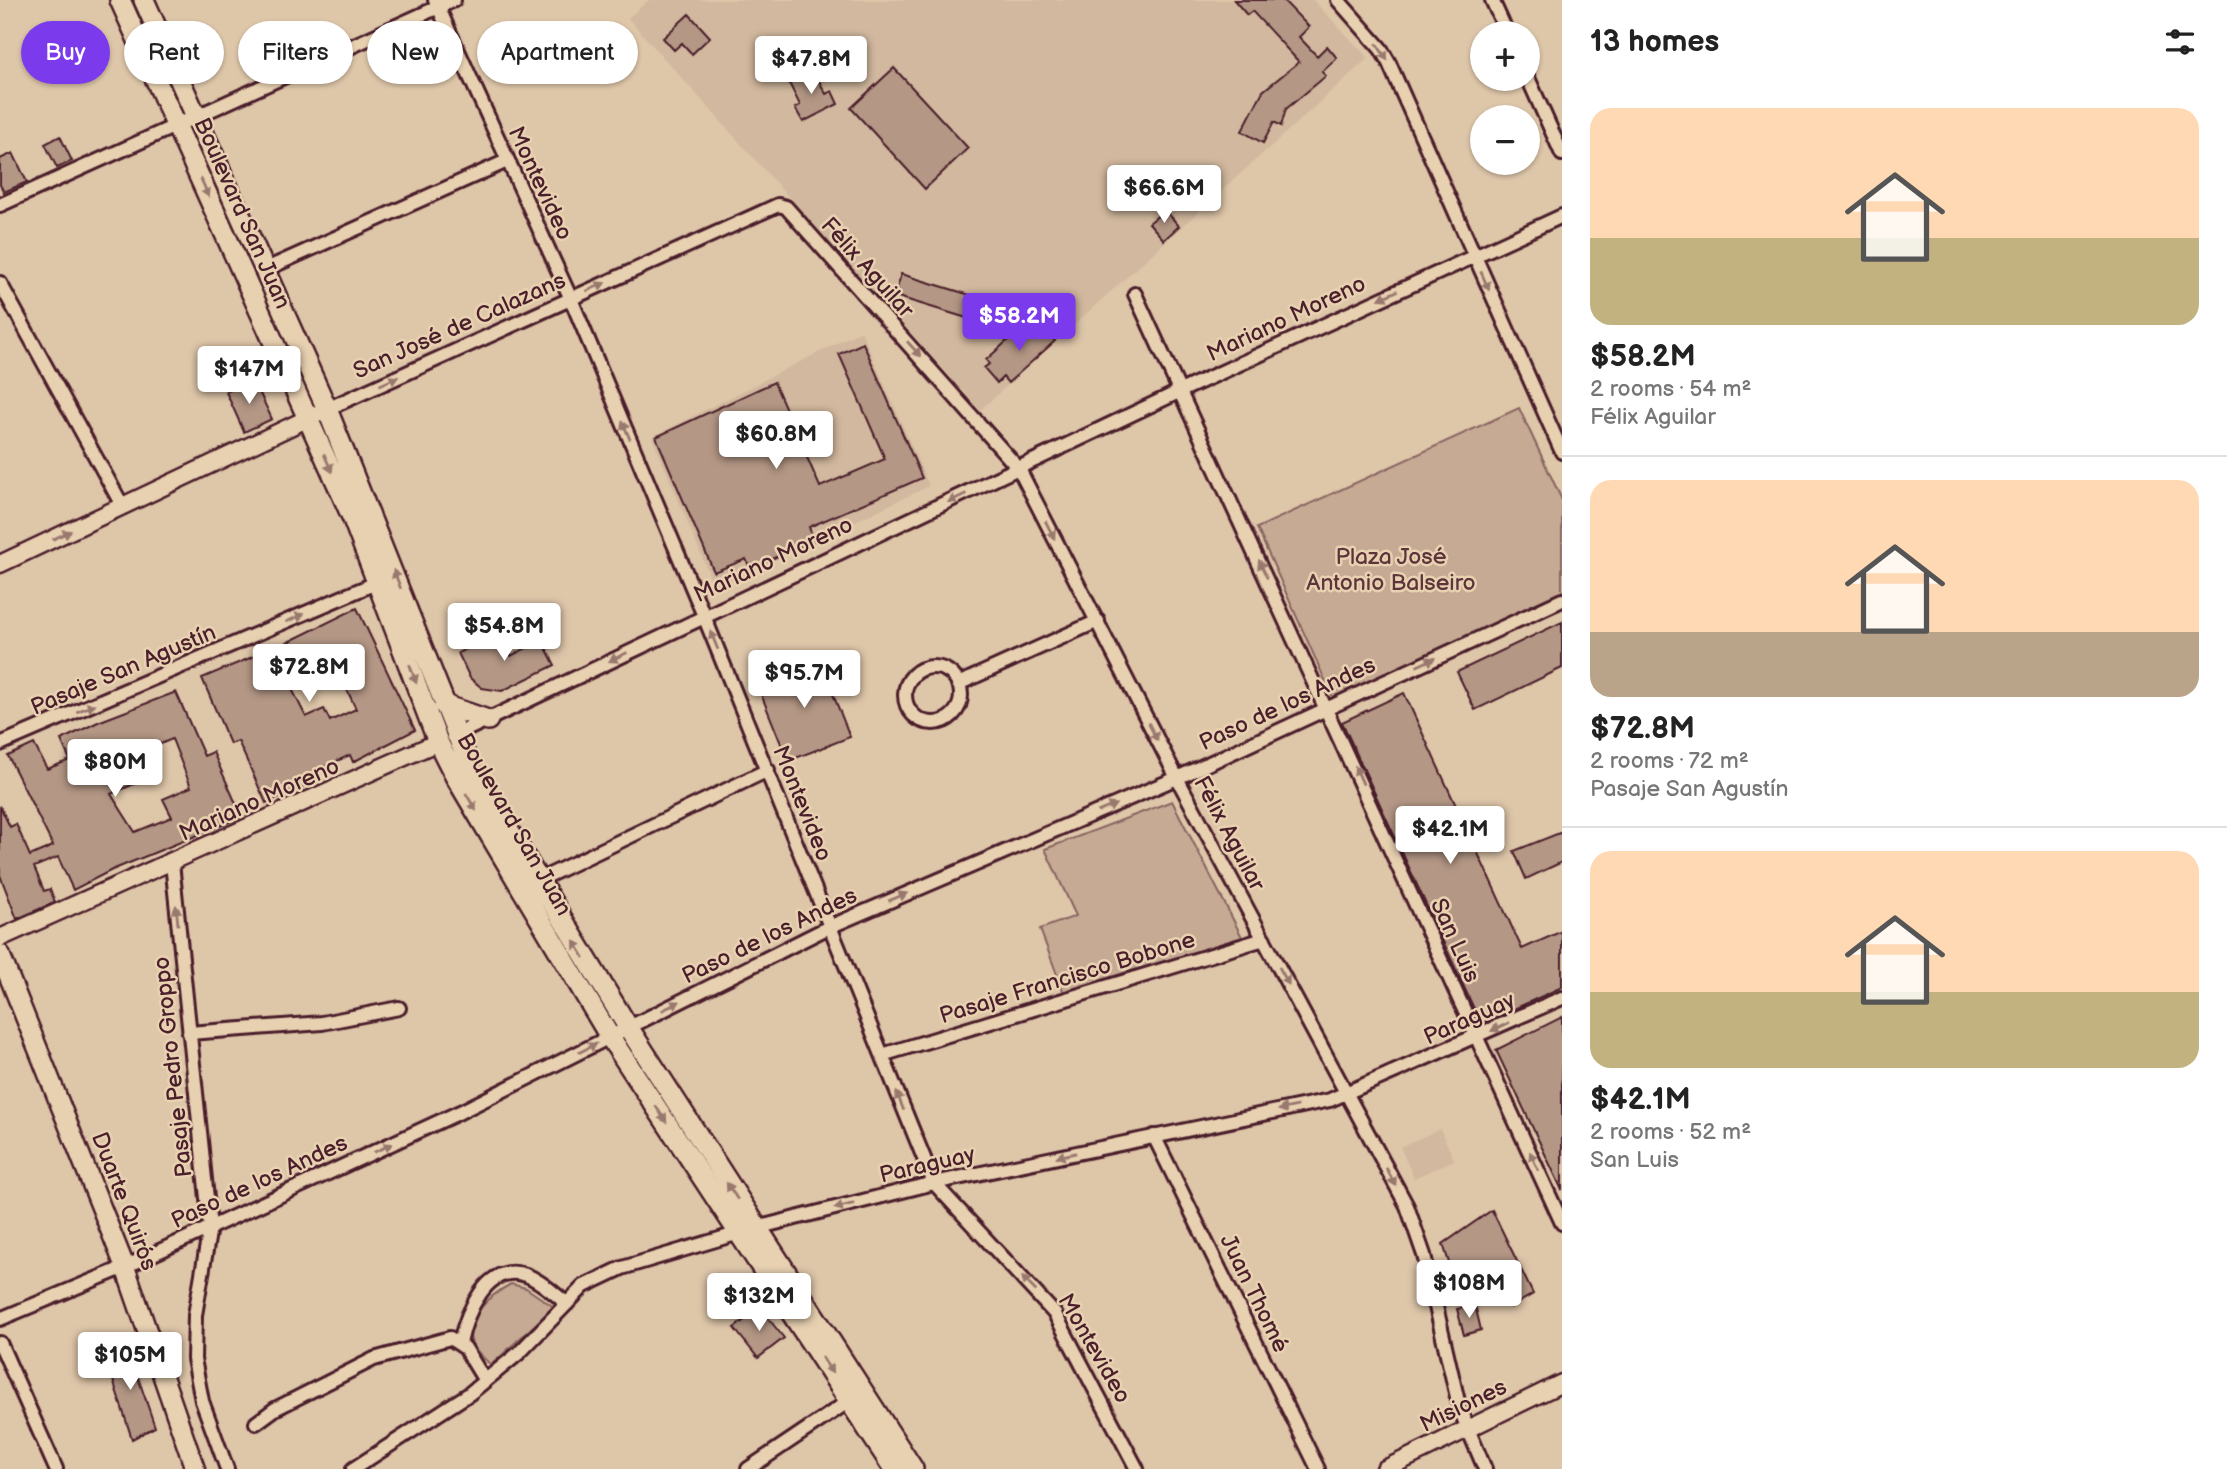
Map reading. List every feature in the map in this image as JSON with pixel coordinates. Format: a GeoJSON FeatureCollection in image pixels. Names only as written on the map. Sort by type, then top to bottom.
{"type":"FeatureCollection","features":[{"type":"Feature","properties":{"kind":"main road","name":"Boulevard San Juan"},"geometry":{"type":"LineString","coordinates":[[120,0],[309,418],[447,738],[470,767],[537,881],[619,1032]]}},
{"type":"Feature","properties":{"kind":"main road","name":"Boulevard San Juan"},"geometry":{"type":"LineString","coordinates":[[144,0],[327,410],[387,553],[444,705],[455,776],[748,1230],[858,1396],[914,1469]]}},
{"type":"Feature","properties":{"kind":"main road"},"geometry":{"type":"LineString","coordinates":[[444,705],[488,720]]}},
{"type":"Feature","properties":{"kind":"main road","name":"Duarte Quirós"},"geometry":{"type":"LineString","coordinates":[[0,954],[125,1267],[195,1469]]}},
{"type":"Feature","properties":{"kind":"main road","name":"Boulevard San Juan"},"geometry":{"type":"LineString","coordinates":[[858,1396],[894,1469]]}},
{"type":"Feature","properties":{"kind":"street"},"geometry":{"type":"LineString","coordinates":[[0,205],[197,117],[436,4],[454,0]]}},
{"type":"Feature","properties":{"kind":"street"},"geometry":{"type":"LineString","coordinates":[[1338,0],[1381,49],[1562,452]]}},
{"type":"Feature","properties":{"kind":"street"},"geometry":{"type":"LineString","coordinates":[[1492,0],[1502,21]]}},
{"type":"Feature","properties":{"kind":"street","name":"Montevideo"},"geometry":{"type":"LineString","coordinates":[[436,4],[571,299],[705,616],[934,1183],[1055,1314],[1137,1469]]}},
{"type":"Feature","properties":{"kind":"street"},"geometry":{"type":"LineString","coordinates":[[1534,91],[1562,154]]}},
{"type":"Feature","properties":{"kind":"street"},"geometry":{"type":"LineString","coordinates":[[264,270],[507,161]]}},
{"type":"Feature","properties":{"kind":"street","name":"San José de Calazans"},"geometry":{"type":"LineString","coordinates":[[0,564],[309,418],[571,299],[778,205],[786,207]]}},
{"type":"Feature","properties":{"kind":"street","name":"Félix Aguilar"},"geometry":{"type":"LineString","coordinates":[[786,207],[1019,469],[1177,778],[1348,1094],[1416,1231],[1467,1428],[1485,1469]]}},
{"type":"Feature","properties":{"kind":"street","name":"Mariano Moreno"},"geometry":{"type":"LineString","coordinates":[[0,938],[488,720],[1180,391],[1562,216]]}},
{"type":"Feature","properties":{"kind":"street"},"geometry":{"type":"LineString","coordinates":[[0,283],[123,507]]}},
{"type":"Feature","properties":{"kind":"street","name":"San Luis"},"geometry":{"type":"LineString","coordinates":[[1135,293],[1328,707],[1562,1223]]}},
{"type":"Feature","properties":{"kind":"street","name":"Pasaje San Agustín"},"geometry":{"type":"LineString","coordinates":[[0,744],[379,582]]}},
{"type":"Feature","properties":{"kind":"street","name":"Paso de los Andes"},"geometry":{"type":"LineString","coordinates":[[0,1319],[125,1267],[460,1112],[829,927],[1177,778],[1562,600]]}},
{"type":"Feature","properties":{"kind":"street"},"geometry":{"type":"LineString","coordinates":[[958,684],[1098,621]]}},
{"type":"Feature","properties":{"kind":"street"},"geometry":{"type":"LineString","coordinates":[[926,668],[945,670],[958,684],[960,692],[956,709],[944,721],[926,722],[918,719],[907,706],[905,696],[910,678],[926,668]]}},
{"type":"Feature","properties":{"kind":"street"},"geometry":{"type":"LineString","coordinates":[[537,881],[768,770]]}},
{"type":"Feature","properties":{"kind":"street","name":"Pasaje Pedro Groppo"},"geometry":{"type":"LineString","coordinates":[[172,863],[210,1227],[195,1315],[194,1359],[202,1401],[228,1469]]}},
{"type":"Feature","properties":{"kind":"street","name":"Pasaje Francisco Bobone"},"geometry":{"type":"LineString","coordinates":[[883,1055],[1264,939]]}},
{"type":"Feature","properties":{"kind":"street","name":"Paraguay"},"geometry":{"type":"LineString","coordinates":[[352,1469],[485,1381],[520,1352],[584,1286],[599,1277],[748,1230],[934,1183],[1348,1094],[1478,1038],[1562,998]]}},
{"type":"Feature","properties":{"kind":"street"},"geometry":{"type":"LineString","coordinates":[[189,1034],[322,1023],[399,1008]]}},
{"type":"Feature","properties":{"kind":"street","name":"Juan Thomé"},"geometry":{"type":"LineString","coordinates":[[1154,1136],[1318,1469]]}},
{"type":"Feature","properties":{"kind":"street"},"geometry":{"type":"LineString","coordinates":[[460,1343],[466,1315],[475,1299],[505,1275],[528,1276],[567,1304]]}},
{"type":"Feature","properties":{"kind":"street"},"geometry":{"type":"LineString","coordinates":[[256,1423],[275,1409],[374,1359],[450,1338],[460,1343],[485,1381]]}},
{"type":"Feature","properties":{"kind":"street"},"geometry":{"type":"LineString","coordinates":[[0,1343],[56,1469]]}},
{"type":"Feature","properties":{"kind":"street","name":"Misiones"},"geometry":{"type":"LineString","coordinates":[[1385,1469],[1562,1383]]}},
{"type":"Feature","properties":{"kind":"street"},"geometry":{"type":"LineString","coordinates":[[748,1469],[858,1396]]}},
{"type":"Feature","properties":{"kind":"shaded area"},"geometry":{"type":"Polygon","coordinates":[[[649,0],[1313,0],[1368,58],[980,410],[638,29],[638,21],[628,18],[649,0]]]}},
{"type":"Feature","properties":{"kind":"shaded area"},"geometry":{"type":"Polygon","coordinates":[[[861,331],[929,486],[715,588],[652,437],[861,331]]]}},
{"type":"Feature","properties":{"kind":"shaded area"},"geometry":{"type":"Polygon","coordinates":[[[1440,1129],[1454,1160],[1414,1178],[1400,1147],[1440,1129]]]}},
{"type":"Feature","properties":{"kind":"green space","name":"Plaza José Antonio Balseiro"},"geometry":{"type":"Polygon","coordinates":[[[1519,408],[1562,500],[1562,593],[1333,698],[1257,528],[1519,408]]]}},
{"type":"Feature","properties":{"kind":"green space"},"geometry":{"type":"Polygon","coordinates":[[[1172,801],[1242,937],[1064,993],[1040,929],[1076,916],[1045,849],[1172,801]]]}},
{"type":"Feature","properties":{"kind":"green space"},"geometry":{"type":"Polygon","coordinates":[[[511,1284],[526,1288],[554,1307],[491,1365],[472,1344],[471,1325],[481,1308],[495,1294],[511,1284]]]}},
{"type":"Feature","properties":{"kind":"building"},"geometry":{"type":"Polygon","coordinates":[[[1234,0],[1283,0],[1309,27],[1299,37],[1317,56],[1327,46],[1337,58],[1322,72],[1326,76],[1286,109],[1281,126],[1274,122],[1263,143],[1242,131],[1263,91],[1299,62],[1252,11],[1247,15],[1234,0]]]}},
{"type":"Feature","properties":{"kind":"building"},"geometry":{"type":"Polygon","coordinates":[[[689,14],[710,37],[692,54],[682,43],[674,50],[663,38],[689,14]]]}},
{"type":"Feature","properties":{"kind":"building"},"geometry":{"type":"Polygon","coordinates":[[[812,68],[826,94],[832,91],[838,104],[803,122],[795,108],[800,105],[788,81],[812,68]]]}},
{"type":"Feature","properties":{"kind":"building"},"geometry":{"type":"Polygon","coordinates":[[[894,68],[968,148],[925,189],[851,108],[894,68]]]}},
{"type":"Feature","properties":{"kind":"building"},"geometry":{"type":"Polygon","coordinates":[[[60,136],[72,161],[57,168],[45,144],[60,136]]]}},
{"type":"Feature","properties":{"kind":"building"},"geometry":{"type":"Polygon","coordinates":[[[13,153],[27,182],[4,192],[0,185],[0,159],[13,153]]]}},
{"type":"Feature","properties":{"kind":"building"},"geometry":{"type":"Polygon","coordinates":[[[1165,210],[1179,226],[1164,240],[1149,223],[1165,210]]]}},
{"type":"Feature","properties":{"kind":"building"},"geometry":{"type":"Polygon","coordinates":[[[901,274],[1003,305],[996,327],[895,296],[901,274]]]}},
{"type":"Feature","properties":{"kind":"building"},"geometry":{"type":"Polygon","coordinates":[[[1037,320],[1055,341],[1008,383],[1003,377],[997,383],[984,368],[989,364],[986,360],[1017,332],[1021,335],[1037,320]]]}},
{"type":"Feature","properties":{"kind":"building"},"geometry":{"type":"Polygon","coordinates":[[[863,343],[922,478],[809,527],[814,541],[750,568],[746,559],[714,572],[656,437],[774,382],[820,487],[885,459],[839,354],[863,343]]]}},
{"type":"Feature","properties":{"kind":"building"},"geometry":{"type":"Polygon","coordinates":[[[253,379],[272,419],[244,432],[226,392],[253,379]]]}},
{"type":"Feature","properties":{"kind":"building"},"geometry":{"type":"Polygon","coordinates":[[[357,608],[415,730],[353,762],[350,755],[304,776],[308,784],[266,803],[238,741],[230,744],[202,678],[286,643],[357,608]],[[329,651],[301,663],[306,673],[288,681],[306,717],[324,709],[330,721],[356,709],[329,651]]]}},
{"type":"Feature","properties":{"kind":"building"},"geometry":{"type":"Polygon","coordinates":[[[1562,622],[1562,668],[1475,710],[1457,672],[1562,622]]]}},
{"type":"Feature","properties":{"kind":"building"},"geometry":{"type":"Polygon","coordinates":[[[500,632],[511,656],[542,640],[555,665],[502,691],[482,688],[470,678],[458,653],[500,632]]]}},
{"type":"Feature","properties":{"kind":"building"},"geometry":{"type":"Polygon","coordinates":[[[819,659],[850,737],[788,761],[757,684],[819,659]]]}},
{"type":"Feature","properties":{"kind":"building"},"geometry":{"type":"Polygon","coordinates":[[[176,692],[204,756],[213,752],[242,817],[112,870],[73,890],[58,857],[34,867],[44,891],[50,889],[55,902],[17,919],[0,875],[0,806],[10,827],[16,824],[30,856],[53,846],[8,756],[34,744],[47,769],[70,760],[61,740],[98,722],[176,692]],[[172,739],[137,754],[148,778],[111,794],[135,832],[172,817],[163,799],[191,787],[172,739]]]}},
{"type":"Feature","properties":{"kind":"building"},"geometry":{"type":"Polygon","coordinates":[[[1404,693],[1522,949],[1562,931],[1562,987],[1481,1024],[1342,722],[1404,693]]]}},
{"type":"Feature","properties":{"kind":"building"},"geometry":{"type":"Polygon","coordinates":[[[1562,832],[1562,862],[1526,879],[1514,851],[1562,832]]]}},
{"type":"Feature","properties":{"kind":"building"},"geometry":{"type":"Polygon","coordinates":[[[1562,1017],[1562,1190],[1496,1050],[1562,1017]]]}},
{"type":"Feature","properties":{"kind":"building"},"geometry":{"type":"Polygon","coordinates":[[[1492,1210],[1533,1294],[1511,1307],[1491,1268],[1457,1288],[1443,1244],[1492,1210]]]}},
{"type":"Feature","properties":{"kind":"building"},"geometry":{"type":"Polygon","coordinates":[[[1475,1305],[1481,1330],[1464,1335],[1457,1309],[1475,1305]]]}},
{"type":"Feature","properties":{"kind":"building"},"geometry":{"type":"Polygon","coordinates":[[[760,1308],[784,1338],[758,1358],[734,1328],[760,1308]]]}},
{"type":"Feature","properties":{"kind":"building"},"geometry":{"type":"Polygon","coordinates":[[[127,1345],[155,1427],[132,1439],[105,1355],[127,1345]]]}}]}
